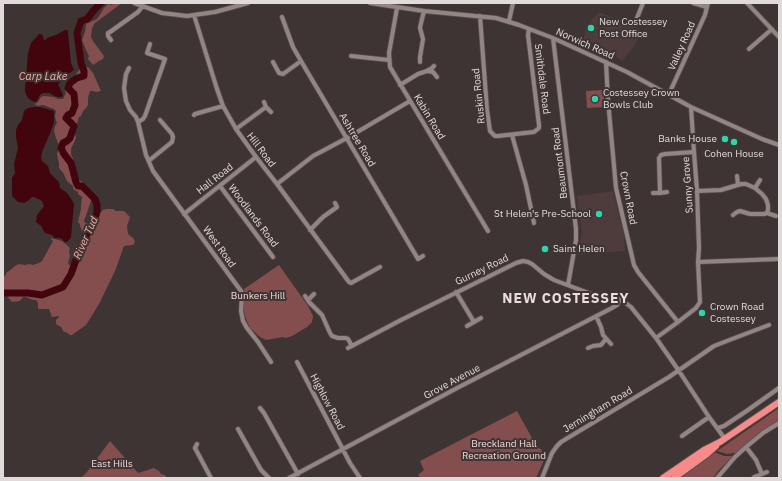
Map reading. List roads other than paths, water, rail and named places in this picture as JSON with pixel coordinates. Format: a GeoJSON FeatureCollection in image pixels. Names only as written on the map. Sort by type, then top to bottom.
{"type":"FeatureCollection","features":[{"type":"Feature","properties":{"kind":"highway"},"geometry":{"type":"LineString","coordinates":[[663,478],[779,402]]}},
{"type":"Feature","properties":{"kind":"highway"},"geometry":{"type":"LineString","coordinates":[[674,478],[707,454],[723,440]]}},
{"type":"Feature","properties":{"kind":"street"},"geometry":{"type":"LineString","coordinates":[[134,3],[166,14],[178,16],[215,12],[248,3]]}},
{"type":"Feature","properties":{"kind":"street","name":"Norwich Road"},"geometry":{"type":"LineString","coordinates":[[370,3],[397,8],[480,16],[509,21],[553,38],[606,62],[692,107],[762,139],[779,145]]}},
{"type":"Feature","properties":{"kind":"street"},"geometry":{"type":"LineString","coordinates":[[509,21],[513,3]]}},
{"type":"Feature","properties":{"kind":"street"},"geometry":{"type":"LineString","coordinates":[[643,3],[638,15],[644,16]]}},
{"type":"Feature","properties":{"kind":"street"},"geometry":{"type":"LineString","coordinates":[[693,3],[707,5]]}},
{"type":"Feature","properties":{"kind":"street"},"geometry":{"type":"LineString","coordinates":[[747,3],[779,37]]}},
{"type":"Feature","properties":{"kind":"street","name":"Valley Road"},"geometry":{"type":"LineString","coordinates":[[669,94],[705,16],[707,5]]}},
{"type":"Feature","properties":{"kind":"street"},"geometry":{"type":"LineString","coordinates":[[111,40],[108,34],[138,12],[142,6]]}},
{"type":"Feature","properties":{"kind":"street","name":"Kabin Road"},"geometry":{"type":"LineString","coordinates":[[397,8],[389,53],[390,67],[484,227],[488,231]]}},
{"type":"Feature","properties":{"kind":"street"},"geometry":{"type":"LineString","coordinates":[[420,62],[423,39],[420,28],[424,11]]}},
{"type":"Feature","properties":{"kind":"street","name":"Hill Road"},"geometry":{"type":"LineString","coordinates":[[194,15],[216,89],[236,130],[277,184],[345,281],[351,283],[379,270]]}},
{"type":"Feature","properties":{"kind":"street","name":"Ruskin Road"},"geometry":{"type":"LineString","coordinates":[[480,16],[490,131],[498,136],[512,135]]}},
{"type":"Feature","properties":{"kind":"street","name":"Ashtree Road"},"geometry":{"type":"LineString","coordinates":[[282,17],[282,23],[301,61],[418,259],[423,256]]}},
{"type":"Feature","properties":{"kind":"street","name":"Smithdale Road"},"geometry":{"type":"LineString","coordinates":[[512,135],[534,132],[539,128],[528,35],[529,28]]}},
{"type":"Feature","properties":{"kind":"street"},"geometry":{"type":"LineString","coordinates":[[749,49],[772,29]]}},
{"type":"Feature","properties":{"kind":"street","name":"Beaumont Road"},"geometry":{"type":"LineString","coordinates":[[553,38],[576,229],[576,240],[568,285]]}},
{"type":"Feature","properties":{"kind":"street"},"geometry":{"type":"LineString","coordinates":[[150,44],[145,52],[165,59]]}},
{"type":"Feature","properties":{"kind":"street"},"geometry":{"type":"LineString","coordinates":[[138,122],[145,116],[166,54]]}},
{"type":"Feature","properties":{"kind":"street"},"geometry":{"type":"LineString","coordinates":[[351,56],[389,60]]}},
{"type":"Feature","properties":{"kind":"street"},"geometry":{"type":"LineString","coordinates":[[273,62],[279,73],[283,74],[301,61]]}},
{"type":"Feature","properties":{"kind":"street","name":"Crown Road"},"geometry":{"type":"LineString","coordinates":[[606,62],[607,92],[616,188],[634,265],[678,322]]}},
{"type":"Feature","properties":{"kind":"street"},"geometry":{"type":"LineString","coordinates":[[400,85],[418,74],[428,71],[434,66]]}},
{"type":"Feature","properties":{"kind":"street","name":"West Road"},"geometry":{"type":"LineString","coordinates":[[129,68],[124,74],[126,101],[138,122],[148,160],[153,171],[241,290],[241,311],[243,321],[271,362]]}},
{"type":"Feature","properties":{"kind":"street"},"geometry":{"type":"LineString","coordinates":[[428,71],[432,71],[437,77]]}},
{"type":"Feature","properties":{"kind":"street"},"geometry":{"type":"LineString","coordinates":[[277,184],[313,156],[410,101]]}},
{"type":"Feature","properties":{"kind":"street"},"geometry":{"type":"LineString","coordinates":[[264,102],[266,107],[271,112]]}},
{"type":"Feature","properties":{"kind":"street"},"geometry":{"type":"LineString","coordinates":[[194,115],[223,106]]}},
{"type":"Feature","properties":{"kind":"street"},"geometry":{"type":"LineString","coordinates":[[236,130],[266,107]]}},
{"type":"Feature","properties":{"kind":"street","name":"Sunny Grove"},"geometry":{"type":"LineString","coordinates":[[678,322],[698,306],[700,302],[697,191],[692,107]]}},
{"type":"Feature","properties":{"kind":"street"},"geometry":{"type":"LineString","coordinates":[[148,160],[172,142],[172,134],[160,120]]}},
{"type":"Feature","properties":{"kind":"street"},"geometry":{"type":"LineString","coordinates":[[512,135],[526,185],[534,223]]}},
{"type":"Feature","properties":{"kind":"street"},"geometry":{"type":"LineString","coordinates":[[168,146],[171,150]]}},
{"type":"Feature","properties":{"kind":"street"},"geometry":{"type":"LineString","coordinates":[[660,193],[659,158],[661,155],[694,152]]}},
{"type":"Feature","properties":{"kind":"street","name":"Hall Road"},"geometry":{"type":"LineString","coordinates":[[184,214],[256,157]]}},
{"type":"Feature","properties":{"kind":"street"},"geometry":{"type":"LineString","coordinates":[[737,176],[738,185]]}},
{"type":"Feature","properties":{"kind":"street"},"geometry":{"type":"LineString","coordinates":[[755,188],[760,180]]}},
{"type":"Feature","properties":{"kind":"street"},"geometry":{"type":"LineString","coordinates":[[697,191],[721,190],[746,184],[755,188],[766,199],[768,205],[767,212]]}},
{"type":"Feature","properties":{"kind":"street","name":"Woodlands Road"},"geometry":{"type":"LineString","coordinates":[[220,186],[273,257]]}},
{"type":"Feature","properties":{"kind":"street"},"geometry":{"type":"LineString","coordinates":[[653,193],[667,192]]}},
{"type":"Feature","properties":{"kind":"street"},"geometry":{"type":"LineString","coordinates":[[310,230],[337,206],[335,203]]}},
{"type":"Feature","properties":{"kind":"street"},"geometry":{"type":"LineString","coordinates":[[733,215],[740,209],[750,214],[764,214],[767,212],[776,216]]}},
{"type":"Feature","properties":{"kind":"street"},"geometry":{"type":"LineString","coordinates":[[698,262],[779,259]]}},
{"type":"Feature","properties":{"kind":"street","name":"Gurney Road"},"geometry":{"type":"LineString","coordinates":[[308,300],[322,315],[332,336],[346,338],[350,347],[380,330],[516,263],[523,262],[532,264],[554,280],[594,295],[620,299]]}},
{"type":"Feature","properties":{"kind":"street"},"geometry":{"type":"LineString","coordinates":[[456,292],[474,322]]}},
{"type":"Feature","properties":{"kind":"street"},"geometry":{"type":"LineString","coordinates":[[305,296],[308,300],[314,294]]}},
{"type":"Feature","properties":{"kind":"street"},"geometry":{"type":"LineString","coordinates":[[620,299],[635,312],[656,338],[718,428],[723,440]]}},
{"type":"Feature","properties":{"kind":"street","name":"Grove Avenue"},"geometry":{"type":"LineString","coordinates":[[289,478],[459,387],[616,306],[620,299]]}},
{"type":"Feature","properties":{"kind":"street"},"geometry":{"type":"LineString","coordinates":[[596,316],[602,333],[606,340],[611,344]]}},
{"type":"Feature","properties":{"kind":"street"},"geometry":{"type":"LineString","coordinates":[[467,326],[481,318]]}},
{"type":"Feature","properties":{"kind":"street"},"geometry":{"type":"LineString","coordinates":[[656,338],[678,322]]}},
{"type":"Feature","properties":{"kind":"street","name":"Jerningham Road"},"geometry":{"type":"LineString","coordinates":[[542,478],[552,452],[561,442],[679,371],[714,346],[769,325]]}},
{"type":"Feature","properties":{"kind":"street"},"geometry":{"type":"LineString","coordinates":[[588,348],[601,345],[606,340]]}},
{"type":"Feature","properties":{"kind":"street","name":"Highlow Road"},"geometry":{"type":"LineString","coordinates":[[297,362],[350,463],[360,478]]}},
{"type":"Feature","properties":{"kind":"street"},"geometry":{"type":"LineString","coordinates":[[718,428],[724,426],[779,388]]}},
{"type":"Feature","properties":{"kind":"street"},"geometry":{"type":"LineString","coordinates":[[260,408],[266,412],[298,474]]}},
{"type":"Feature","properties":{"kind":"street"},"geometry":{"type":"LineString","coordinates":[[682,436],[709,417]]}},
{"type":"Feature","properties":{"kind":"street"},"geometry":{"type":"LineString","coordinates":[[717,478],[735,457],[746,447],[763,433],[779,423]]}},
{"type":"Feature","properties":{"kind":"street"},"geometry":{"type":"LineString","coordinates":[[238,430],[260,470],[269,478]]}},
{"type":"Feature","properties":{"kind":"street"},"geometry":{"type":"LineString","coordinates":[[197,444],[195,448],[211,478]]}},
{"type":"Feature","properties":{"kind":"street"},"geometry":{"type":"LineString","coordinates":[[746,447],[756,460],[762,474]]}},
{"type":"Feature","properties":{"kind":"street"},"geometry":{"type":"LineString","coordinates":[[754,477],[767,472]]}},
{"type":"Feature","properties":{"kind":"water","name":"Carp Lake"},"geometry":{"type":"Polygon","coordinates":[[[68,30],[71,63],[74,70],[61,76],[62,80],[58,84],[63,95],[62,97],[58,97],[50,93],[43,93],[37,101],[32,101],[28,98],[25,92],[28,53],[31,43],[39,34],[43,36],[45,40],[68,30]]]}},
{"type":"Feature","properties":{"kind":"water"},"geometry":{"type":"Polygon","coordinates":[[[34,107],[54,111],[54,122],[41,158],[42,161],[48,166],[50,173],[59,182],[60,188],[67,193],[74,204],[71,237],[67,242],[45,233],[41,226],[36,222],[37,215],[44,206],[42,201],[32,197],[24,203],[18,202],[12,196],[12,178],[15,173],[14,164],[18,148],[16,130],[22,120],[24,111],[28,108],[34,107]]]}},
{"type":"Feature","properties":{"kind":"waterway","name":"River Tud"},"geometry":{"type":"LineString","coordinates":[[3,293],[28,293],[42,295],[63,287],[71,274],[86,235],[90,231],[93,224],[97,212],[95,199],[82,186],[78,186],[71,163],[61,148],[63,143],[70,138],[74,126],[66,118],[72,113],[75,105],[74,94],[68,88],[70,83],[77,78],[84,76],[77,33],[81,21],[87,19],[101,3]]}},
{"type":"Feature","properties":{"kind":"place","name":"New Costessey Post Office"},"geometry":{"type":"Point","coordinates":[591,28]}},
{"type":"Feature","properties":{"kind":"place","name":"Costessey Crown Bowls Club"},"geometry":{"type":"Point","coordinates":[595,99]}},
{"type":"Feature","properties":{"kind":"place","name":"Banks House"},"geometry":{"type":"Point","coordinates":[725,139]}},
{"type":"Feature","properties":{"kind":"place","name":"Cohen House"},"geometry":{"type":"Point","coordinates":[734,142]}},
{"type":"Feature","properties":{"kind":"place","name":"St Helen's Pre-School"},"geometry":{"type":"Point","coordinates":[599,214]}},
{"type":"Feature","properties":{"kind":"place","name":"Saint Helen"},"geometry":{"type":"Point","coordinates":[545,249]}},
{"type":"Feature","properties":{"kind":"place","name":"Crown Road Costessey"},"geometry":{"type":"Point","coordinates":[702,313]}},
{"type":"Feature","properties":{"kind":"district","name":"NEW COSTESSEY"},"geometry":{"type":"Point","coordinates":[566,299]}},
{"type":"Feature","properties":{"kind":"park label","name":"Bunkers Hill"},"geometry":{"type":"Point","coordinates":[258,296]}},
{"type":"Feature","properties":{"kind":"park label","name":"Breckland Hall Recreation Ground"},"geometry":{"type":"Point","coordinates":[504,450]}},
{"type":"Feature","properties":{"kind":"park label","name":"East Hills"},"geometry":{"type":"Point","coordinates":[112,464]}}]}
